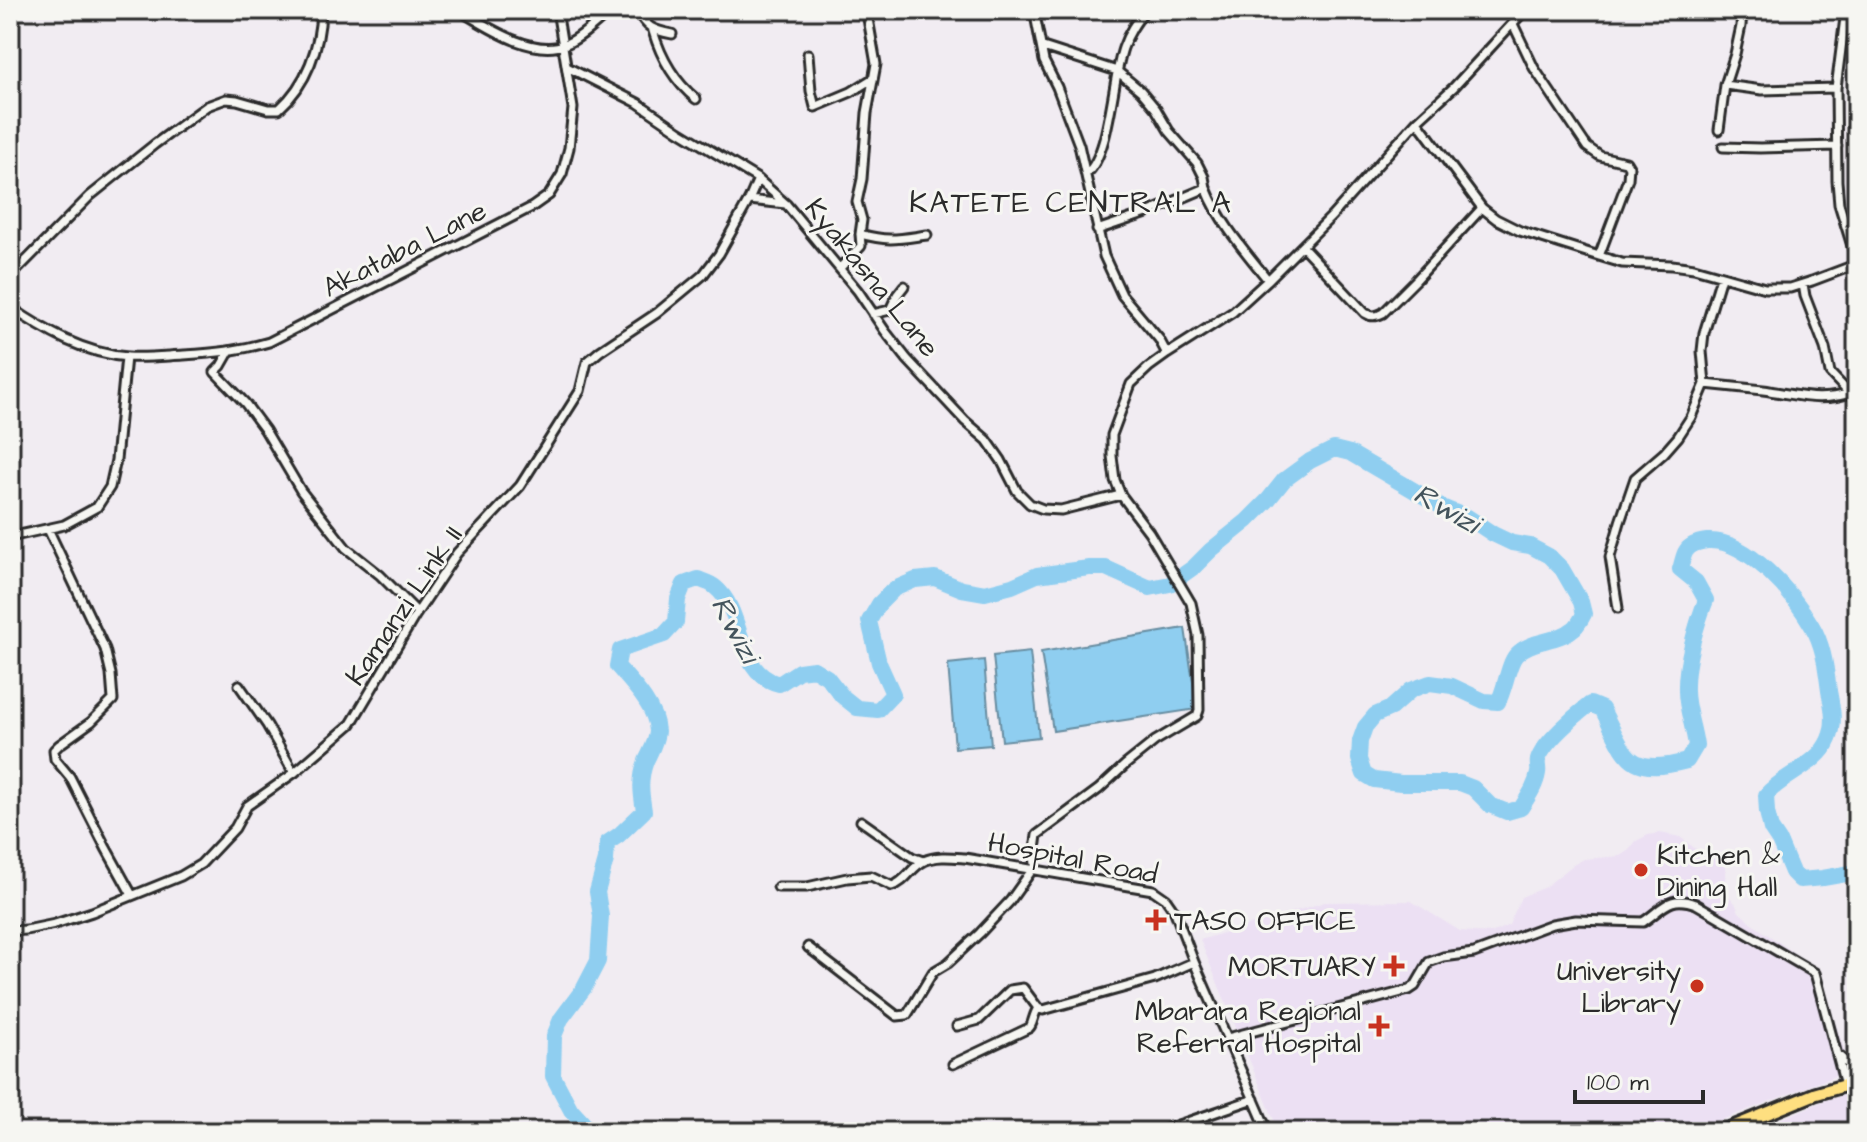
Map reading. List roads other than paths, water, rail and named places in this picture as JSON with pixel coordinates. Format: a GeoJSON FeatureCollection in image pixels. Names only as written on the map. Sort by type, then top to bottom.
{"type":"FeatureCollection","features":[{"type":"Feature","properties":{"kind":"main road"},"geometry":{"type":"LineString","coordinates":[[1721,1132],[1815,1094],[1851,1083]]}},
{"type":"Feature","properties":{"kind":"street"},"geometry":{"type":"LineString","coordinates":[[10,277],[90,196],[207,106],[226,99],[279,109],[300,83],[313,59],[321,10]]}},
{"type":"Feature","properties":{"kind":"street"},"geometry":{"type":"LineString","coordinates":[[459,10],[507,38],[537,46],[563,45],[612,10]]}},
{"type":"Feature","properties":{"kind":"street","name":"Akataba Lane"},"geometry":{"type":"LineString","coordinates":[[10,307],[61,338],[89,349],[126,357],[241,350],[269,342],[532,207],[549,195],[562,174],[569,148],[573,108],[557,10]]}},
{"type":"Feature","properties":{"kind":"street"},"geometry":{"type":"LineString","coordinates":[[637,10],[643,22],[653,31],[665,64],[696,99]]}},
{"type":"Feature","properties":{"kind":"street"},"geometry":{"type":"LineString","coordinates":[[840,268],[861,246],[862,220],[857,202],[876,64],[867,13],[870,10]]}},
{"type":"Feature","properties":{"kind":"street"},"geometry":{"type":"LineString","coordinates":[[1034,10],[1044,61],[1079,145],[1104,256],[1122,295],[1152,330],[1167,354]]}},
{"type":"Feature","properties":{"kind":"street"},"geometry":{"type":"LineString","coordinates":[[1086,174],[1097,161],[1104,141],[1122,51],[1129,32],[1145,10]]}},
{"type":"Feature","properties":{"kind":"street"},"geometry":{"type":"LineString","coordinates":[[808,947],[897,1016],[907,1015],[933,972],[948,963],[980,933],[1034,870],[1037,835],[1099,789],[1155,741],[1197,716],[1200,696],[1194,612],[1170,566],[1121,495],[1115,480],[1112,435],[1131,384],[1167,354],[1233,312],[1303,247],[1417,121],[1454,87],[1525,10]]}},
{"type":"Feature","properties":{"kind":"street"},"geometry":{"type":"LineString","coordinates":[[1719,130],[1725,85],[1735,54],[1742,10]]}},
{"type":"Feature","properties":{"kind":"street"},"geometry":{"type":"LineString","coordinates":[[1417,121],[1482,208],[1520,231],[1622,263],[1694,268],[1765,288],[1790,288],[1857,263],[1839,204],[1836,88],[1846,10]]}},
{"type":"Feature","properties":{"kind":"street"},"geometry":{"type":"LineString","coordinates":[[1513,24],[1534,68],[1587,147],[1600,156],[1626,162],[1629,167],[1628,179],[1599,256]]}},
{"type":"Feature","properties":{"kind":"street"},"geometry":{"type":"LineString","coordinates":[[653,31],[672,34]]}},
{"type":"Feature","properties":{"kind":"street"},"geometry":{"type":"LineString","coordinates":[[1043,47],[1117,71],[1141,91],[1169,131],[1197,163],[1211,201],[1234,238],[1268,280]]}},
{"type":"Feature","properties":{"kind":"street"},"geometry":{"type":"LineString","coordinates":[[808,54],[815,107],[851,92],[872,79]]}},
{"type":"Feature","properties":{"kind":"street","name":"Kyakasna Lane"},"geometry":{"type":"LineString","coordinates":[[567,67],[638,103],[758,179],[786,204],[840,268],[907,359],[987,440],[1017,491],[1030,504],[1043,509],[1061,510],[1121,495]]}},
{"type":"Feature","properties":{"kind":"street"},"geometry":{"type":"LineString","coordinates":[[1725,85],[1762,90],[1836,88]]}},
{"type":"Feature","properties":{"kind":"street"},"geometry":{"type":"LineString","coordinates":[[1723,147],[1837,146]]}},
{"type":"Feature","properties":{"kind":"street","name":"Kamanzi Link II"},"geometry":{"type":"LineString","coordinates":[[10,931],[55,924],[92,912],[181,876],[201,864],[235,828],[247,806],[294,773],[351,724],[417,612],[457,553],[520,486],[580,391],[587,362],[657,313],[703,275],[719,254],[758,179]]}},
{"type":"Feature","properties":{"kind":"street"},"geometry":{"type":"LineString","coordinates":[[1097,230],[1206,188]]}},
{"type":"Feature","properties":{"kind":"street"},"geometry":{"type":"LineString","coordinates":[[749,200],[786,204]]}},
{"type":"Feature","properties":{"kind":"street"},"geometry":{"type":"LineString","coordinates":[[1303,247],[1365,313],[1377,316],[1416,280],[1482,208]]}},
{"type":"Feature","properties":{"kind":"street"},"geometry":{"type":"LineString","coordinates":[[860,234],[891,241],[927,235]]}},
{"type":"Feature","properties":{"kind":"street"},"geometry":{"type":"LineString","coordinates":[[1618,608],[1610,557],[1635,478],[1678,437],[1691,417],[1705,384],[1704,333],[1721,277]]}},
{"type":"Feature","properties":{"kind":"street"},"geometry":{"type":"LineString","coordinates":[[1803,284],[1825,348],[1830,373],[1853,392]]}},
{"type":"Feature","properties":{"kind":"street"},"geometry":{"type":"LineString","coordinates":[[873,314],[890,310],[904,286]]}},
{"type":"Feature","properties":{"kind":"street"},"geometry":{"type":"LineString","coordinates":[[229,352],[215,372],[245,403],[265,430],[301,491],[346,548],[380,575],[417,612]]}},
{"type":"Feature","properties":{"kind":"street"},"geometry":{"type":"LineString","coordinates":[[10,537],[64,525],[97,507],[110,487],[116,460],[126,357]]}},
{"type":"Feature","properties":{"kind":"street"},"geometry":{"type":"LineString","coordinates":[[1705,384],[1808,398],[1831,398],[1853,392]]}},
{"type":"Feature","properties":{"kind":"street"},"geometry":{"type":"LineString","coordinates":[[48,529],[105,649],[113,700],[91,722],[54,750],[55,759],[70,777],[132,895]]}},
{"type":"Feature","properties":{"kind":"street"},"geometry":{"type":"LineString","coordinates":[[239,685],[267,725],[294,773]]}},
{"type":"Feature","properties":{"kind":"street"},"geometry":{"type":"LineString","coordinates":[[778,887],[807,887],[871,876],[892,886],[898,885],[923,861],[912,857],[861,821]]}},
{"type":"Feature","properties":{"kind":"street","name":"Hospital Road"},"geometry":{"type":"LineString","coordinates":[[923,861],[942,857],[965,858],[1153,890],[1166,899],[1175,912],[1268,1132]]}},
{"type":"Feature","properties":{"kind":"street"},"geometry":{"type":"LineString","coordinates":[[1228,1038],[1409,990],[1415,986],[1429,962],[1443,957],[1474,953],[1545,926],[1576,920],[1643,922],[1666,904],[1680,900],[1696,904],[1815,973],[1832,1041],[1851,1083]]}},
{"type":"Feature","properties":{"kind":"street"},"geometry":{"type":"LineString","coordinates":[[957,1026],[979,1020],[1014,988],[1023,988],[1043,1010],[1155,979],[1194,962]]}},
{"type":"Feature","properties":{"kind":"street"},"geometry":{"type":"LineString","coordinates":[[953,1064],[1029,1028],[1038,1008]]}},
{"type":"Feature","properties":{"kind":"street"},"geometry":{"type":"LineString","coordinates":[[1838,1055],[1848,1064],[1857,1061]]}},
{"type":"Feature","properties":{"kind":"street"},"geometry":{"type":"LineString","coordinates":[[1158,1132],[1254,1099]]}},
{"type":"Feature","properties":{"kind":"water"},"geometry":{"type":"Polygon","coordinates":[[[1185,628],[1197,709],[1053,731],[1041,652],[1185,628]]]}},
{"type":"Feature","properties":{"kind":"water"},"geometry":{"type":"Polygon","coordinates":[[[1030,652],[1039,737],[1002,741],[993,656],[1030,652]]]}},
{"type":"Feature","properties":{"kind":"water"},"geometry":{"type":"Polygon","coordinates":[[[984,660],[991,745],[955,748],[948,664],[984,660]]]}},
{"type":"Feature","properties":{"kind":"waterway","name":"Rwizi"},"geometry":{"type":"LineString","coordinates":[[584,1132],[583,1123],[571,1110],[553,1076],[554,1036],[561,1019],[584,988],[598,961],[601,916],[597,892],[606,860],[607,843],[644,811],[642,774],[657,731],[648,704],[617,666],[620,650],[664,635],[676,622],[678,599],[684,584],[698,579],[713,586],[725,598],[748,655],[765,678],[779,684],[799,671],[814,669],[827,677],[842,696],[857,708],[878,710],[893,694],[879,663],[869,621],[879,604],[894,589],[915,580],[935,578],[962,589],[985,593],[1037,575],[1089,568],[1106,568],[1150,588],[1170,584],[1247,521],[1284,480],[1310,461],[1334,449],[1350,453],[1493,534],[1549,556],[1562,569],[1581,602],[1584,614],[1567,633],[1529,646],[1516,655],[1498,702],[1484,701],[1452,686],[1430,683],[1411,690],[1391,708],[1375,715],[1365,727],[1360,741],[1359,759],[1364,774],[1374,780],[1401,783],[1460,783],[1473,788],[1490,805],[1507,812],[1521,808],[1535,782],[1541,753],[1590,704],[1602,709],[1631,759],[1652,766],[1687,761],[1696,746],[1686,698],[1687,669],[1706,600],[1696,582],[1680,569],[1685,553],[1692,545],[1707,541],[1722,543],[1753,558],[1794,599],[1816,634],[1825,666],[1833,715],[1831,733],[1817,756],[1766,795],[1771,829],[1792,872],[1800,880],[1857,872]]}},
{"type":"Feature","properties":{"kind":"place","name":"Kitchen & Dining Hall"},"geometry":{"type":"Point","coordinates":[1641,870]}},
{"type":"Feature","properties":{"kind":"place","name":"TASO OFFICE"},"geometry":{"type":"Point","coordinates":[1156,920]}},
{"type":"Feature","properties":{"kind":"place","name":"MORTUARY"},"geometry":{"type":"Point","coordinates":[1394,966]}},
{"type":"Feature","properties":{"kind":"place","name":"University Library"},"geometry":{"type":"Point","coordinates":[1697,986]}},
{"type":"Feature","properties":{"kind":"place","name":"Mbarara Regional Referral Hospital"},"geometry":{"type":"Point","coordinates":[1379,1026]}},
{"type":"Feature","properties":{"kind":"district","name":"KATETE CENTRAL A"},"geometry":{"type":"Point","coordinates":[1071,202]}}]}
